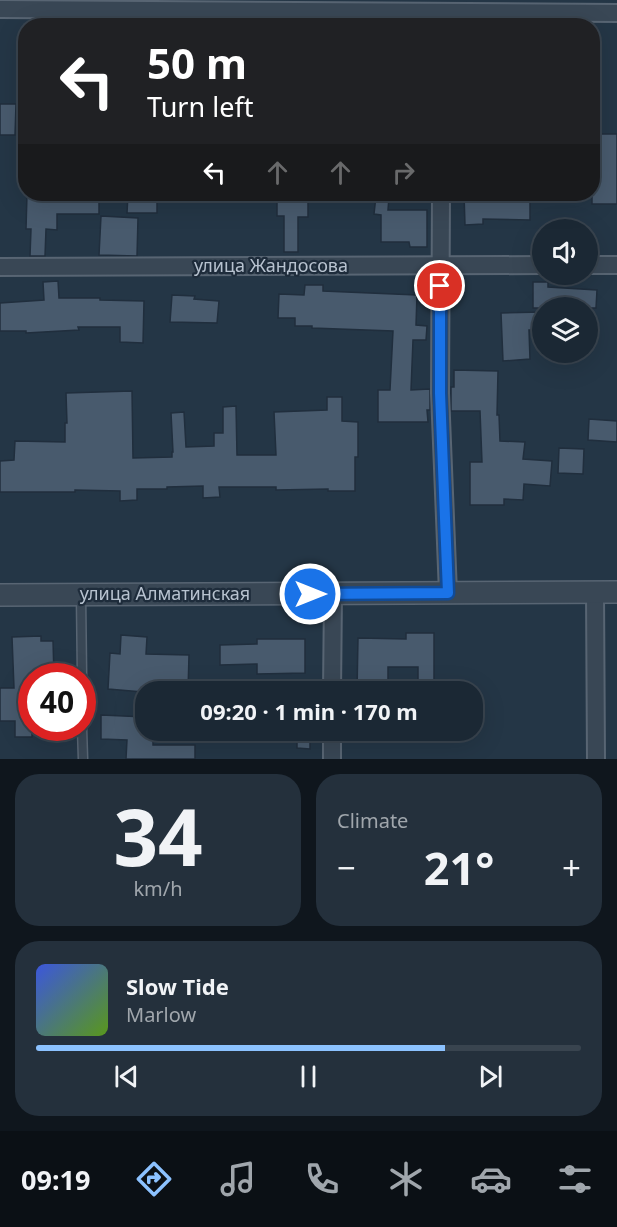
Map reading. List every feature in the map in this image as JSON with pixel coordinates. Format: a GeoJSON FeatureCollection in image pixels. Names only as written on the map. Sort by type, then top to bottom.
{"type":"FeatureCollection","features":[{"type":"Feature","properties":{"kind":"street"},"geometry":{"type":"LineString","coordinates":[[0,9],[617,13]]}},
{"type":"Feature","properties":{"kind":"street"},"geometry":{"type":"LineString","coordinates":[[441,201],[440,393],[448,593]]}},
{"type":"Feature","properties":{"kind":"street","name":"улица Жандосова"},"geometry":{"type":"LineString","coordinates":[[0,267],[532,265]]}},
{"type":"Feature","properties":{"kind":"street"},"geometry":{"type":"LineString","coordinates":[[598,265],[617,265]]}},
{"type":"Feature","properties":{"kind":"street"},"geometry":{"type":"LineString","coordinates":[[595,592],[596,759]]}},
{"type":"Feature","properties":{"kind":"street","name":"улица Алматинская"},"geometry":{"type":"LineString","coordinates":[[0,595],[617,592]]}},
{"type":"Feature","properties":{"kind":"street"},"geometry":{"type":"LineString","coordinates":[[332,681],[333,593]]}},
{"type":"Feature","properties":{"kind":"street"},"geometry":{"type":"LineString","coordinates":[[332,741],[332,759]]}},
{"type":"Feature","properties":{"kind":"lane"},"geometry":{"type":"LineString","coordinates":[[81,595],[82,663]]}},
{"type":"Feature","properties":{"kind":"lane"},"geometry":{"type":"LineString","coordinates":[[82,741],[82,759]]}},
{"type":"Feature","properties":{"kind":"building"},"geometry":{"type":"Polygon","coordinates":[[[0,104],[16,104],[15,135],[0,135],[0,104]]]}},
{"type":"Feature","properties":{"kind":"building"},"geometry":{"type":"Polygon","coordinates":[[[600,134],[617,134],[617,204],[592,204],[592,201],[600,201],[600,134]]]}},
{"type":"Feature","properties":{"kind":"building"},"geometry":{"type":"Polygon","coordinates":[[[27,201],[99,201],[99,214],[57,214],[57,230],[46,229],[45,256],[30,256],[31,229],[26,229],[27,201]]]}},
{"type":"Feature","properties":{"kind":"building"},"geometry":{"type":"Polygon","coordinates":[[[128,201],[157,201],[157,213],[127,213],[128,201]]]}},
{"type":"Feature","properties":{"kind":"building"},"geometry":{"type":"Polygon","coordinates":[[[277,201],[308,201],[308,217],[298,217],[298,252],[284,252],[284,216],[277,216],[277,201]]]}},
{"type":"Feature","properties":{"kind":"building"},"geometry":{"type":"Polygon","coordinates":[[[375,201],[389,201],[388,210],[427,210],[427,247],[410,247],[409,242],[381,242],[381,215],[374,214],[375,201]]]}},
{"type":"Feature","properties":{"kind":"building"},"geometry":{"type":"Polygon","coordinates":[[[464,201],[530,201],[530,220],[483,219],[483,224],[465,225],[464,201]]]}},
{"type":"Feature","properties":{"kind":"building"},"geometry":{"type":"Polygon","coordinates":[[[101,216],[138,218],[137,256],[99,255],[101,216]]]}},
{"type":"Feature","properties":{"kind":"building"},"geometry":{"type":"Polygon","coordinates":[[[58,281],[59,298],[144,301],[143,343],[120,342],[120,327],[78,327],[79,330],[26,333],[26,331],[0,331],[0,303],[44,300],[43,282],[58,281]]]}},
{"type":"Feature","properties":{"kind":"building"},"geometry":{"type":"Polygon","coordinates":[[[305,285],[323,285],[323,291],[417,295],[416,325],[427,326],[426,340],[413,340],[411,390],[430,389],[428,422],[378,422],[378,390],[390,390],[393,331],[312,328],[312,326],[295,326],[295,318],[278,318],[279,294],[304,295],[305,285]]]}},
{"type":"Feature","properties":{"kind":"building"},"geometry":{"type":"Polygon","coordinates":[[[533,285],[597,290],[597,297],[533,297],[533,285]]]}},
{"type":"Feature","properties":{"kind":"building"},"geometry":{"type":"Polygon","coordinates":[[[172,295],[195,296],[194,299],[219,301],[217,323],[170,322],[172,295]]]}},
{"type":"Feature","properties":{"kind":"building"},"geometry":{"type":"Polygon","coordinates":[[[532,312],[532,330],[529,330],[530,359],[503,361],[501,313],[532,312]]]}},
{"type":"Feature","properties":{"kind":"building"},"geometry":{"type":"Polygon","coordinates":[[[454,370],[498,371],[497,415],[499,415],[500,441],[525,442],[523,459],[552,461],[550,486],[524,484],[523,500],[504,499],[504,505],[470,505],[470,462],[482,462],[480,411],[451,411],[454,370]]]}},
{"type":"Feature","properties":{"kind":"building"},"geometry":{"type":"Polygon","coordinates":[[[132,391],[133,458],[172,457],[171,413],[184,412],[186,447],[214,446],[214,433],[223,433],[223,407],[236,406],[237,455],[276,455],[274,412],[327,410],[327,397],[342,397],[342,421],[358,422],[355,491],[219,487],[220,497],[203,498],[203,486],[167,487],[167,489],[137,489],[137,500],[120,501],[120,491],[0,492],[0,461],[14,460],[15,441],[65,442],[66,393],[132,391]]]}},
{"type":"Feature","properties":{"kind":"building"},"geometry":{"type":"Polygon","coordinates":[[[589,419],[617,421],[617,442],[588,440],[589,419]]]}},
{"type":"Feature","properties":{"kind":"building"},"geometry":{"type":"Polygon","coordinates":[[[559,448],[584,449],[583,474],[558,473],[559,448]]]}},
{"type":"Feature","properties":{"kind":"building"},"geometry":{"type":"Polygon","coordinates":[[[406,633],[434,633],[434,681],[418,681],[418,667],[388,667],[388,681],[357,681],[358,638],[406,639],[406,633]]]}},
{"type":"Feature","properties":{"kind":"building"},"geometry":{"type":"Polygon","coordinates":[[[121,635],[147,637],[146,654],[189,655],[188,681],[135,681],[135,691],[108,689],[110,653],[120,654],[121,635]]]}},
{"type":"Feature","properties":{"kind":"building"},"geometry":{"type":"Polygon","coordinates":[[[41,636],[41,641],[53,641],[54,663],[18,663],[18,737],[15,737],[15,721],[0,721],[0,688],[14,688],[12,637],[41,636]]]}},
{"type":"Feature","properties":{"kind":"building"},"geometry":{"type":"Polygon","coordinates":[[[257,639],[305,639],[305,673],[257,674],[257,664],[220,665],[220,645],[257,644],[257,639]]]}},
{"type":"Feature","properties":{"kind":"building"},"geometry":{"type":"Polygon","coordinates":[[[101,715],[135,717],[135,741],[153,741],[153,745],[195,745],[195,759],[126,759],[127,740],[101,739],[101,715]]]}},
{"type":"Feature","properties":{"kind":"building"},"geometry":{"type":"Polygon","coordinates":[[[297,741],[310,741],[310,749],[297,748],[297,741]]]}},
{"type":"Feature","properties":{"kind":"route"},"geometry":{"type":"LineString","coordinates":[[310,594],[448,593],[440,393],[440,286]]}}]}
